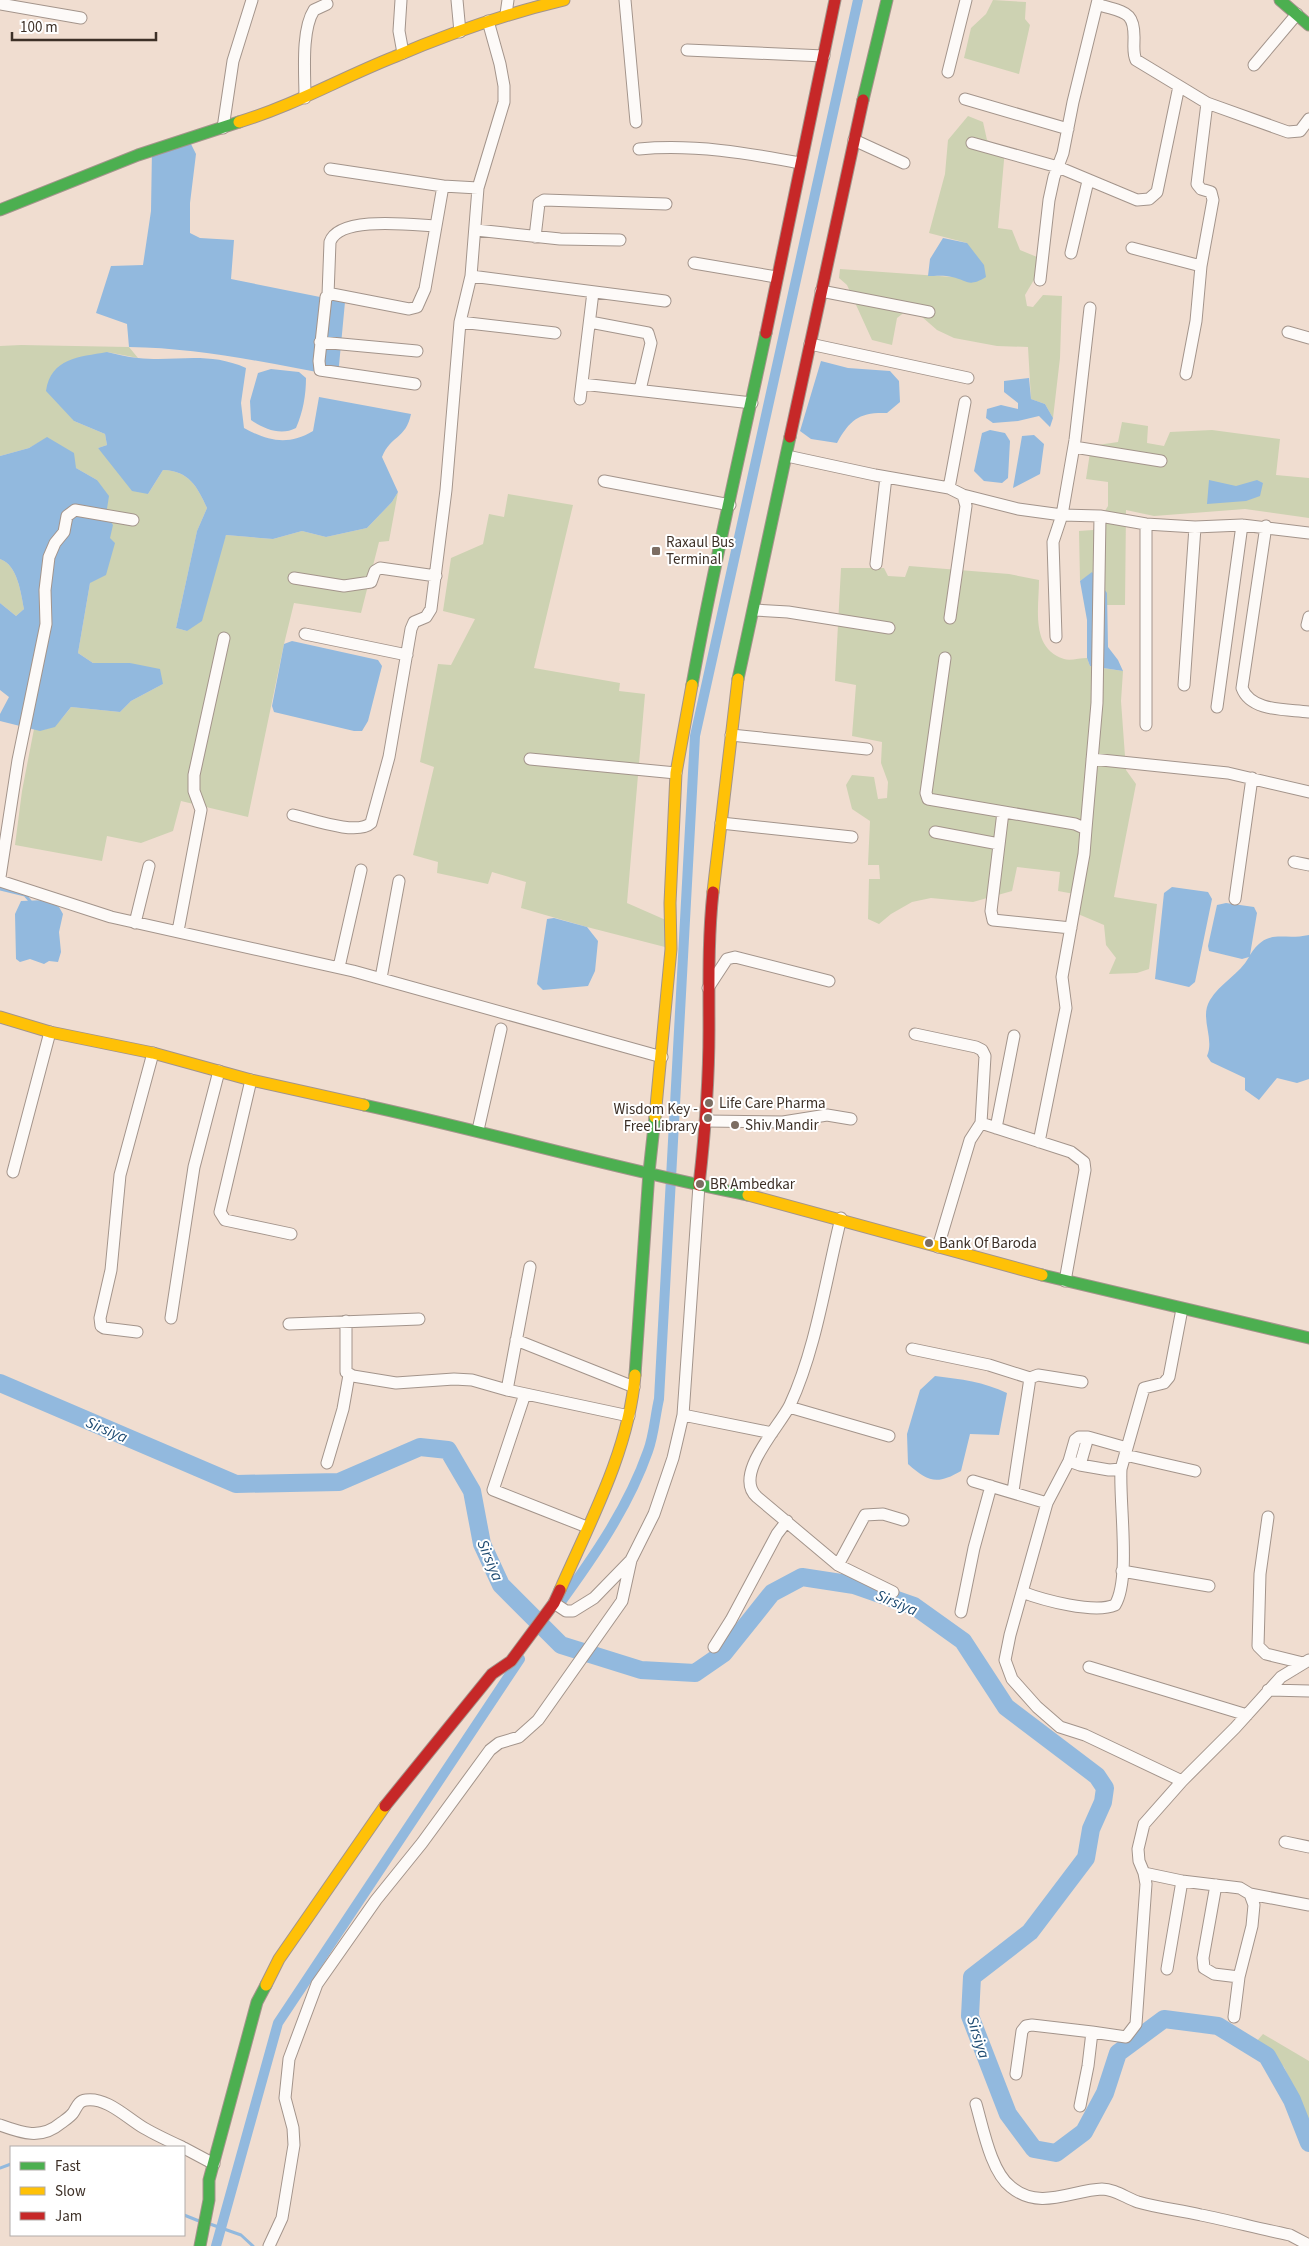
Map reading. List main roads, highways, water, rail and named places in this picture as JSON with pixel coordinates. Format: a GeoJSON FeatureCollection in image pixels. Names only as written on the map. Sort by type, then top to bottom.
{"type":"FeatureCollection","features":[{"type":"Feature","properties":{"kind":"water"},"geometry":{"type":"Polygon","coordinates":[[[189,140],[196,154],[190,203],[190,233],[200,238],[234,240],[231,279],[345,302],[338,376],[208,353],[129,347],[127,324],[96,313],[111,266],[143,265],[151,211],[152,149],[189,140]]]}},
{"type":"Feature","properties":{"kind":"water"},"geometry":{"type":"Polygon","coordinates":[[[943,238],[967,243],[984,265],[986,277],[971,283],[949,276],[928,276],[930,259],[943,238]]]}},
{"type":"Feature","properties":{"kind":"water"},"geometry":{"type":"Polygon","coordinates":[[[107,352],[152,359],[205,358],[232,363],[246,368],[241,403],[244,428],[270,439],[295,439],[313,431],[319,397],[411,414],[406,428],[382,457],[398,492],[392,502],[367,528],[326,537],[302,531],[273,539],[226,535],[202,621],[187,631],[176,628],[197,531],[207,508],[200,493],[186,477],[179,473],[163,470],[148,494],[132,491],[98,448],[107,445],[105,434],[74,421],[46,391],[49,380],[60,365],[77,358],[107,352]]]}},
{"type":"Feature","properties":{"kind":"water"},"geometry":{"type":"Polygon","coordinates":[[[821,361],[848,368],[890,371],[899,381],[900,402],[887,413],[870,414],[857,419],[846,428],[837,443],[811,439],[800,431],[821,361]]]}},
{"type":"Feature","properties":{"kind":"water"},"geometry":{"type":"Polygon","coordinates":[[[271,369],[299,372],[306,378],[305,397],[296,428],[284,431],[273,430],[251,420],[250,401],[258,373],[271,369]]]}},
{"type":"Feature","properties":{"kind":"water"},"geometry":{"type":"Polygon","coordinates":[[[1029,378],[1031,399],[1045,404],[1053,418],[1050,427],[1039,416],[1018,421],[993,423],[986,418],[987,409],[1001,405],[1018,409],[1018,403],[1004,392],[1004,381],[1029,378]]]}},
{"type":"Feature","properties":{"kind":"water"},"geometry":{"type":"Polygon","coordinates":[[[990,430],[1005,433],[1010,441],[1008,478],[1002,483],[984,481],[974,471],[982,433],[990,430]]]}},
{"type":"Feature","properties":{"kind":"water"},"geometry":{"type":"Polygon","coordinates":[[[1034,435],[1044,444],[1040,474],[1013,488],[1022,436],[1034,435]]]}},
{"type":"Feature","properties":{"kind":"water"},"geometry":{"type":"Polygon","coordinates":[[[47,437],[74,453],[76,468],[97,480],[109,496],[106,515],[113,525],[110,538],[115,543],[106,575],[90,583],[78,653],[93,663],[130,663],[160,669],[163,684],[131,701],[120,712],[71,707],[55,727],[40,731],[0,721],[0,714],[9,697],[0,690],[0,603],[16,616],[24,609],[15,574],[6,562],[0,559],[0,456],[29,448],[47,437]]]}},
{"type":"Feature","properties":{"kind":"water"},"geometry":{"type":"Polygon","coordinates":[[[1209,480],[1236,486],[1257,480],[1263,483],[1260,496],[1246,501],[1207,504],[1209,480]]]}},
{"type":"Feature","properties":{"kind":"water"},"geometry":{"type":"Polygon","coordinates":[[[1092,572],[1107,593],[1108,647],[1118,660],[1123,671],[1090,666],[1087,658],[1087,620],[1080,581],[1092,572]]]}},
{"type":"Feature","properties":{"kind":"water"},"geometry":{"type":"Polygon","coordinates":[[[292,641],[378,660],[382,666],[368,721],[362,731],[354,731],[274,712],[272,706],[284,644],[292,641]]]}},
{"type":"Feature","properties":{"kind":"water"},"geometry":{"type":"Polygon","coordinates":[[[1172,887],[1208,892],[1212,899],[1195,982],[1189,987],[1155,979],[1164,893],[1172,887]]]}},
{"type":"Feature","properties":{"kind":"water"},"geometry":{"type":"Polygon","coordinates":[[[46,900],[59,907],[63,914],[59,932],[61,952],[58,962],[49,961],[44,964],[30,959],[20,962],[16,959],[15,914],[21,901],[46,900]]]}},
{"type":"Feature","properties":{"kind":"water"},"geometry":{"type":"Polygon","coordinates":[[[1226,903],[1254,907],[1257,913],[1250,955],[1257,946],[1269,938],[1309,935],[1309,1079],[1297,1083],[1277,1078],[1259,1100],[1245,1090],[1245,1078],[1211,1062],[1207,1056],[1209,1042],[1206,1021],[1207,1007],[1214,994],[1241,968],[1249,957],[1242,959],[1209,951],[1208,946],[1217,905],[1226,903]]]}},
{"type":"Feature","properties":{"kind":"water"},"geometry":{"type":"Polygon","coordinates":[[[554,918],[587,927],[598,941],[595,971],[588,986],[543,990],[537,984],[547,919],[554,918]]]}},
{"type":"Feature","properties":{"kind":"water"},"geometry":{"type":"Polygon","coordinates":[[[935,1376],[981,1384],[1007,1393],[999,1435],[970,1434],[961,1471],[939,1480],[933,1480],[921,1475],[908,1464],[907,1434],[920,1390],[935,1376]]]}},
{"type":"Feature","properties":{"kind":"waterway"},"geometry":{"type":"LineString","coordinates":[[558,1606],[597,1551],[620,1512],[640,1472],[653,1432],[659,1399],[695,736],[858,0]]}},
{"type":"Feature","properties":{"kind":"waterway"},"geometry":{"type":"LineString","coordinates":[[0,889],[25,895],[30,901]]}},
{"type":"Feature","properties":{"kind":"waterway","name":"Sirsiya"},"geometry":{"type":"LineString","coordinates":[[0,1383],[236,1484],[339,1482],[420,1447],[448,1450],[472,1491],[482,1544],[501,1585],[561,1645],[641,1670],[695,1673],[724,1653],[772,1593],[802,1577],[854,1585],[914,1606],[963,1641],[1006,1707],[1097,1776],[1105,1788],[1103,1802],[1091,1829],[1086,1858],[1030,1932],[972,1977],[970,2016],[1008,2114],[1034,2149],[1056,2153],[1084,2132],[1105,2093],[1118,2053],[1164,2019],[1218,2026],[1267,2056],[1292,2100],[1309,2143]]}},
{"type":"Feature","properties":{"kind":"waterway"},"geometry":{"type":"LineString","coordinates":[[216,2246],[278,2023],[520,1659]]}},
{"type":"Feature","properties":{"kind":"waterway"},"geometry":{"type":"LineString","coordinates":[[0,2168],[10,2164]]}},
{"type":"Feature","properties":{"kind":"waterway"},"geometry":{"type":"LineString","coordinates":[[185,2215],[199,2221]]}},
{"type":"Feature","properties":{"kind":"waterway"},"geometry":{"type":"LineString","coordinates":[[210,2224],[241,2235],[253,2246]]}},
{"type":"Feature","properties":{"kind":"place","name":"Raxaul Bus Terminal"},"geometry":{"type":"Point","coordinates":[656,551]}},
{"type":"Feature","properties":{"kind":"place","name":"Life Care Pharma"},"geometry":{"type":"Point","coordinates":[709,1103]}},
{"type":"Feature","properties":{"kind":"place","name":"Wisdom Key - Free Library"},"geometry":{"type":"Point","coordinates":[708,1118]}},
{"type":"Feature","properties":{"kind":"place","name":"Shiv Mandir"},"geometry":{"type":"Point","coordinates":[735,1125]}},
{"type":"Feature","properties":{"kind":"place","name":"BR Ambedkar"},"geometry":{"type":"Point","coordinates":[700,1184]}},
{"type":"Feature","properties":{"kind":"place","name":"Bank Of Baroda"},"geometry":{"type":"Point","coordinates":[929,1243]}}]}
